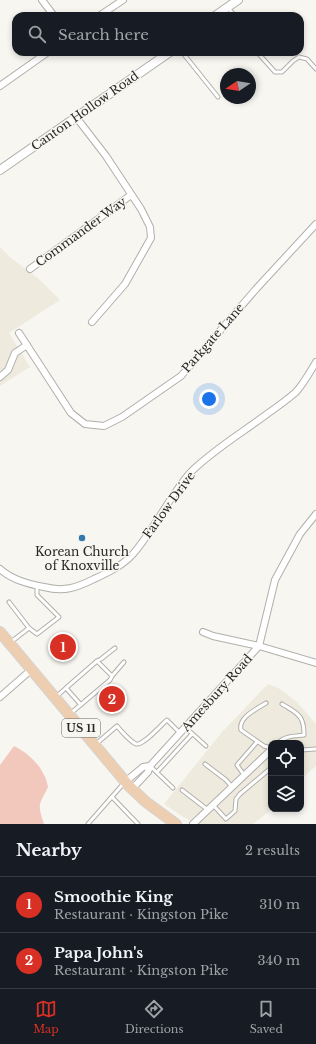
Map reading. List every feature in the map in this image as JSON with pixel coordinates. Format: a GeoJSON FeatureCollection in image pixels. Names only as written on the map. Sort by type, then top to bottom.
{"type":"FeatureCollection","features":[{"type":"Feature","properties":{"kind":"main road","name":"US 11"},"geometry":{"type":"LineString","coordinates":[[0,632],[129,785],[146,802],[171,822]]}},
{"type":"Feature","properties":{"kind":"street"},"geometry":{"type":"LineString","coordinates":[[42,0],[51,12]]}},
{"type":"Feature","properties":{"kind":"street"},"geometry":{"type":"LineString","coordinates":[[105,12],[123,0]]}},
{"type":"Feature","properties":{"kind":"street"},"geometry":{"type":"LineString","coordinates":[[221,12],[238,0]]}},
{"type":"Feature","properties":{"kind":"street"},"geometry":{"type":"LineString","coordinates":[[0,86],[42,56]]}},
{"type":"Feature","properties":{"kind":"street","name":"Canton Hollow Road"},"geometry":{"type":"LineString","coordinates":[[0,170],[164,56]]}},
{"type":"Feature","properties":{"kind":"street"},"geometry":{"type":"LineString","coordinates":[[76,117],[106,156],[141,209],[150,227],[151,238],[125,284],[92,322]]}},
{"type":"Feature","properties":{"kind":"street","name":"Commander Way"},"geometry":{"type":"LineString","coordinates":[[30,269],[131,195]]}},
{"type":"Feature","properties":{"kind":"street","name":"Parkgate Lane"},"geometry":{"type":"LineString","coordinates":[[19,333],[71,413],[85,424],[104,426],[122,417],[181,376],[256,289],[316,224]]}},
{"type":"Feature","properties":{"kind":"street"},"geometry":{"type":"LineString","coordinates":[[0,377],[8,370],[16,354],[27,345]]}},
{"type":"Feature","properties":{"kind":"street","name":"Farlow Drive"},"geometry":{"type":"LineString","coordinates":[[0,569],[16,579],[56,590],[70,589],[86,583],[119,566],[131,556],[140,545],[168,502],[192,470],[285,401],[296,391],[316,362]]}},
{"type":"Feature","properties":{"kind":"street"},"geometry":{"type":"LineString","coordinates":[[203,632],[213,636],[260,646],[275,580],[300,534],[316,514]]}},
{"type":"Feature","properties":{"kind":"street","name":"Amesbury Road"},"geometry":{"type":"LineString","coordinates":[[129,785],[148,772],[150,766],[164,750],[260,646],[316,663]]}},
{"type":"Feature","properties":{"kind":"street"},"geometry":{"type":"LineString","coordinates":[[0,697],[32,669]]}},
{"type":"Feature","properties":{"kind":"street"},"geometry":{"type":"LineString","coordinates":[[193,824],[268,752]]}},
{"type":"Feature","properties":{"kind":"street","name":"Amesbury Road"},"geometry":{"type":"LineString","coordinates":[[129,785],[143,767],[150,766]]}},
{"type":"Feature","properties":{"kind":"lane"},"geometry":{"type":"LineString","coordinates":[[228,7],[232,12]]}},
{"type":"Feature","properties":{"kind":"lane"},"geometry":{"type":"LineString","coordinates":[[185,56],[218,97]]}},
{"type":"Feature","properties":{"kind":"lane"},"geometry":{"type":"LineString","coordinates":[[261,56],[275,72],[282,72],[299,57],[307,59],[316,69]]}},
{"type":"Feature","properties":{"kind":"lane"},"geometry":{"type":"LineString","coordinates":[[9,602],[29,628],[37,634],[59,616],[38,595],[37,586]]}},
{"type":"Feature","properties":{"kind":"lane"},"geometry":{"type":"LineString","coordinates":[[10,643],[29,628]]}},
{"type":"Feature","properties":{"kind":"lane"},"geometry":{"type":"LineString","coordinates":[[56,698],[97,661],[116,648]]}},
{"type":"Feature","properties":{"kind":"lane"},"geometry":{"type":"LineString","coordinates":[[97,661],[112,676]]}},
{"type":"Feature","properties":{"kind":"lane"},"geometry":{"type":"LineString","coordinates":[[69,714],[110,680],[124,662]]}},
{"type":"Feature","properties":{"kind":"lane"},"geometry":{"type":"LineString","coordinates":[[66,688],[81,705]]}},
{"type":"Feature","properties":{"kind":"lane"},"geometry":{"type":"LineString","coordinates":[[266,703],[248,715],[241,725],[241,730],[257,742],[268,748]]}},
{"type":"Feature","properties":{"kind":"lane"},"geometry":{"type":"LineString","coordinates":[[280,740],[304,735],[303,722],[299,715],[282,704]]}},
{"type":"Feature","properties":{"kind":"lane"},"geometry":{"type":"LineString","coordinates":[[95,745],[117,726],[137,744],[144,741],[167,720],[180,733]]}},
{"type":"Feature","properties":{"kind":"lane"},"geometry":{"type":"LineString","coordinates":[[185,727],[206,746]]}},
{"type":"Feature","properties":{"kind":"lane"},"geometry":{"type":"LineString","coordinates":[[157,772],[192,734]]}},
{"type":"Feature","properties":{"kind":"lane"},"geometry":{"type":"LineString","coordinates":[[244,775],[237,765],[257,742]]}},
{"type":"Feature","properties":{"kind":"lane"},"geometry":{"type":"LineString","coordinates":[[304,750],[316,749]]}},
{"type":"Feature","properties":{"kind":"lane"},"geometry":{"type":"LineString","coordinates":[[164,750],[171,757]]}},
{"type":"Feature","properties":{"kind":"lane"},"geometry":{"type":"LineString","coordinates":[[205,764],[226,780],[232,787]]}},
{"type":"Feature","properties":{"kind":"lane"},"geometry":{"type":"LineString","coordinates":[[150,766],[173,788]]}},
{"type":"Feature","properties":{"kind":"lane"},"geometry":{"type":"LineString","coordinates":[[182,790],[226,819],[235,811],[236,799],[240,794],[268,771]]}},
{"type":"Feature","properties":{"kind":"lane"},"geometry":{"type":"LineString","coordinates":[[88,824],[112,797],[129,785]]}},
{"type":"Feature","properties":{"kind":"lane"},"geometry":{"type":"LineString","coordinates":[[112,797],[138,824]]}},
{"type":"Feature","properties":{"kind":"shaded area"},"geometry":{"type":"Polygon","coordinates":[[[0,247],[11,258],[40,280],[60,300],[9,333],[30,367],[0,386],[0,247]]]}},
{"type":"Feature","properties":{"kind":"shaded area"},"geometry":{"type":"Polygon","coordinates":[[[268,684],[280,689],[297,702],[316,724],[316,766],[304,776],[304,740],[268,740],[268,812],[253,824],[200,824],[194,819],[191,821],[164,804],[222,732],[268,684]]]}},
{"type":"Feature","properties":{"kind":"shaded area"},"geometry":{"type":"Polygon","coordinates":[[[14,746],[23,751],[39,766],[45,778],[48,787],[40,805],[40,812],[44,824],[0,824],[0,765],[14,746]]]}},
{"type":"Feature","properties":{"kind":"place","name":"Korean Church of Knoxville"},"geometry":{"type":"Point","coordinates":[82,538]}},
{"type":"Feature","properties":{"kind":"place","name":"Smoothie King"},"geometry":{"type":"Point","coordinates":[63,647]}},
{"type":"Feature","properties":{"kind":"place","name":"Papa John's"},"geometry":{"type":"Point","coordinates":[112,699]}}]}
